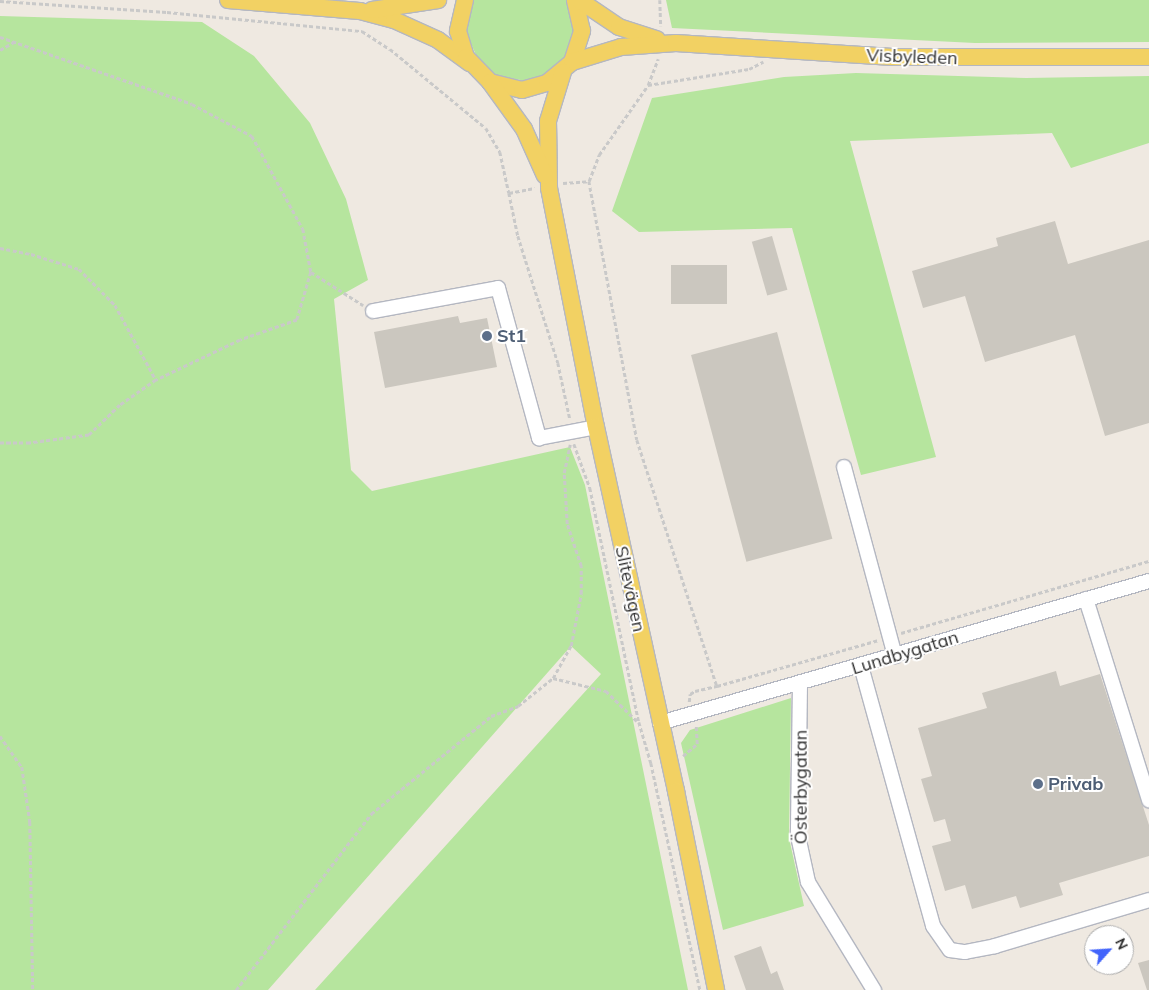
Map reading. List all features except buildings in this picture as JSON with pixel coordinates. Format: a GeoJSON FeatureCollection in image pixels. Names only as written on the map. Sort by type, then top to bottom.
{"type":"FeatureCollection","features":[{"type":"Feature","properties":{"kind":"main road"},"geometry":{"type":"LineString","coordinates":[[228,0],[360,11],[417,28],[470,63]]}},
{"type":"Feature","properties":{"kind":"main road"},"geometry":{"type":"LineString","coordinates":[[360,11],[438,0]]}},
{"type":"Feature","properties":{"kind":"main road"},"geometry":{"type":"LineString","coordinates":[[465,0],[458,30],[463,51],[470,63]]}},
{"type":"Feature","properties":{"kind":"main road","name":"Slitevägen"},"geometry":{"type":"LineString","coordinates":[[575,0],[582,30],[548,121],[549,186],[596,427],[716,990]]}},
{"type":"Feature","properties":{"kind":"main road","name":"Visbyleden"},"geometry":{"type":"LineString","coordinates":[[579,0],[619,27],[676,43]]}},
{"type":"Feature","properties":{"kind":"main road","name":"Visbyleden"},"geometry":{"type":"LineString","coordinates":[[490,82],[508,88],[528,89],[547,83],[568,67],[621,47],[676,43],[769,51],[983,59],[1149,57]]}},
{"type":"Feature","properties":{"kind":"main road","name":"Slitevägen"},"geometry":{"type":"LineString","coordinates":[[470,63],[490,82],[524,129],[549,186]]}},
{"type":"Feature","properties":{"kind":"street"},"geometry":{"type":"LineString","coordinates":[[373,311],[498,288],[539,438],[596,427]]}},
{"type":"Feature","properties":{"kind":"street"},"geometry":{"type":"LineString","coordinates":[[844,467],[895,656]]}},
{"type":"Feature","properties":{"kind":"street","name":"Lundbygatan"},"geometry":{"type":"LineString","coordinates":[[660,723],[800,684],[1149,581]]}},
{"type":"Feature","properties":{"kind":"street"},"geometry":{"type":"LineString","coordinates":[[1086,600],[1149,800]]}},
{"type":"Feature","properties":{"kind":"street"},"geometry":{"type":"LineString","coordinates":[[861,666],[933,926],[950,950],[965,952],[995,946],[1149,900]]}},
{"type":"Feature","properties":{"kind":"street","name":"Österbygatan"},"geometry":{"type":"LineString","coordinates":[[800,684],[798,836],[808,882],[874,990]]}},
{"type":"Feature","properties":{"kind":"path"},"geometry":{"type":"LineString","coordinates":[[660,0],[661,26]]}},
{"type":"Feature","properties":{"kind":"path"},"geometry":{"type":"LineString","coordinates":[[0,1],[166,12],[362,31],[390,49],[486,128],[500,152],[516,229],[558,363],[575,448],[590,488],[638,722],[651,763],[700,990]]}},
{"type":"Feature","properties":{"kind":"path"},"geometry":{"type":"LineString","coordinates":[[0,37],[192,104],[252,136],[303,229],[311,272],[297,320],[240,340],[156,380],[120,405],[88,435],[30,443],[0,443]]}},
{"type":"Feature","properties":{"kind":"path"},"geometry":{"type":"LineString","coordinates":[[0,50],[14,42]]}},
{"type":"Feature","properties":{"kind":"path"},"geometry":{"type":"LineString","coordinates":[[648,85],[758,67],[769,51]]}},
{"type":"Feature","properties":{"kind":"path"},"geometry":{"type":"LineString","coordinates":[[659,55],[648,85],[599,155],[589,181],[591,203],[637,440],[717,686],[1149,561]]}},
{"type":"Feature","properties":{"kind":"path"},"geometry":{"type":"LineString","coordinates":[[509,193],[589,181]]}},
{"type":"Feature","properties":{"kind":"path"},"geometry":{"type":"LineString","coordinates":[[0,248],[31,254],[79,269],[115,305],[156,380]]}},
{"type":"Feature","properties":{"kind":"path"},"geometry":{"type":"LineString","coordinates":[[311,272],[373,311]]}},
{"type":"Feature","properties":{"kind":"path"},"geometry":{"type":"LineString","coordinates":[[236,990],[371,814],[491,716],[518,706],[553,678],[571,646],[580,594],[581,566],[567,524],[564,473],[573,432]]}},
{"type":"Feature","properties":{"kind":"path"},"geometry":{"type":"LineString","coordinates":[[553,678],[606,691],[638,722]]}},
{"type":"Feature","properties":{"kind":"path"},"geometry":{"type":"LineString","coordinates":[[0,736],[22,767],[30,822],[32,990]]}},
{"type":"Feature","properties":{"kind":"green space"},"geometry":{"type":"Polygon","coordinates":[[[473,0],[568,0],[576,29],[565,60],[545,76],[526,81],[494,75],[479,62],[466,32],[473,0]]]}},
{"type":"Feature","properties":{"kind":"green space"},"geometry":{"type":"Polygon","coordinates":[[[666,0],[1149,0],[1149,42],[975,43],[672,28],[666,0]]]}},
{"type":"Feature","properties":{"kind":"green space"},"geometry":{"type":"Polygon","coordinates":[[[0,16],[202,22],[254,56],[310,123],[346,199],[368,280],[334,299],[351,470],[372,491],[570,447],[585,485],[688,990],[315,990],[601,674],[571,646],[268,990],[0,990],[0,16]]]}},
{"type":"Feature","properties":{"kind":"green space"},"geometry":{"type":"Polygon","coordinates":[[[856,73],[1026,78],[1149,76],[1149,143],[1071,168],[1052,133],[850,141],[936,457],[861,475],[792,228],[639,232],[612,211],[652,98],[784,77],[856,73]]]}},
{"type":"Feature","properties":{"kind":"green space"},"geometry":{"type":"Polygon","coordinates":[[[791,698],[789,838],[804,906],[723,930],[681,743],[690,730],[791,698]]]}},
{"type":"Feature","properties":{"kind":"place","name":"St1"},"geometry":{"type":"Point","coordinates":[487,336]}},
{"type":"Feature","properties":{"kind":"place","name":"Privab"},"geometry":{"type":"Point","coordinates":[1038,784]}}]}
